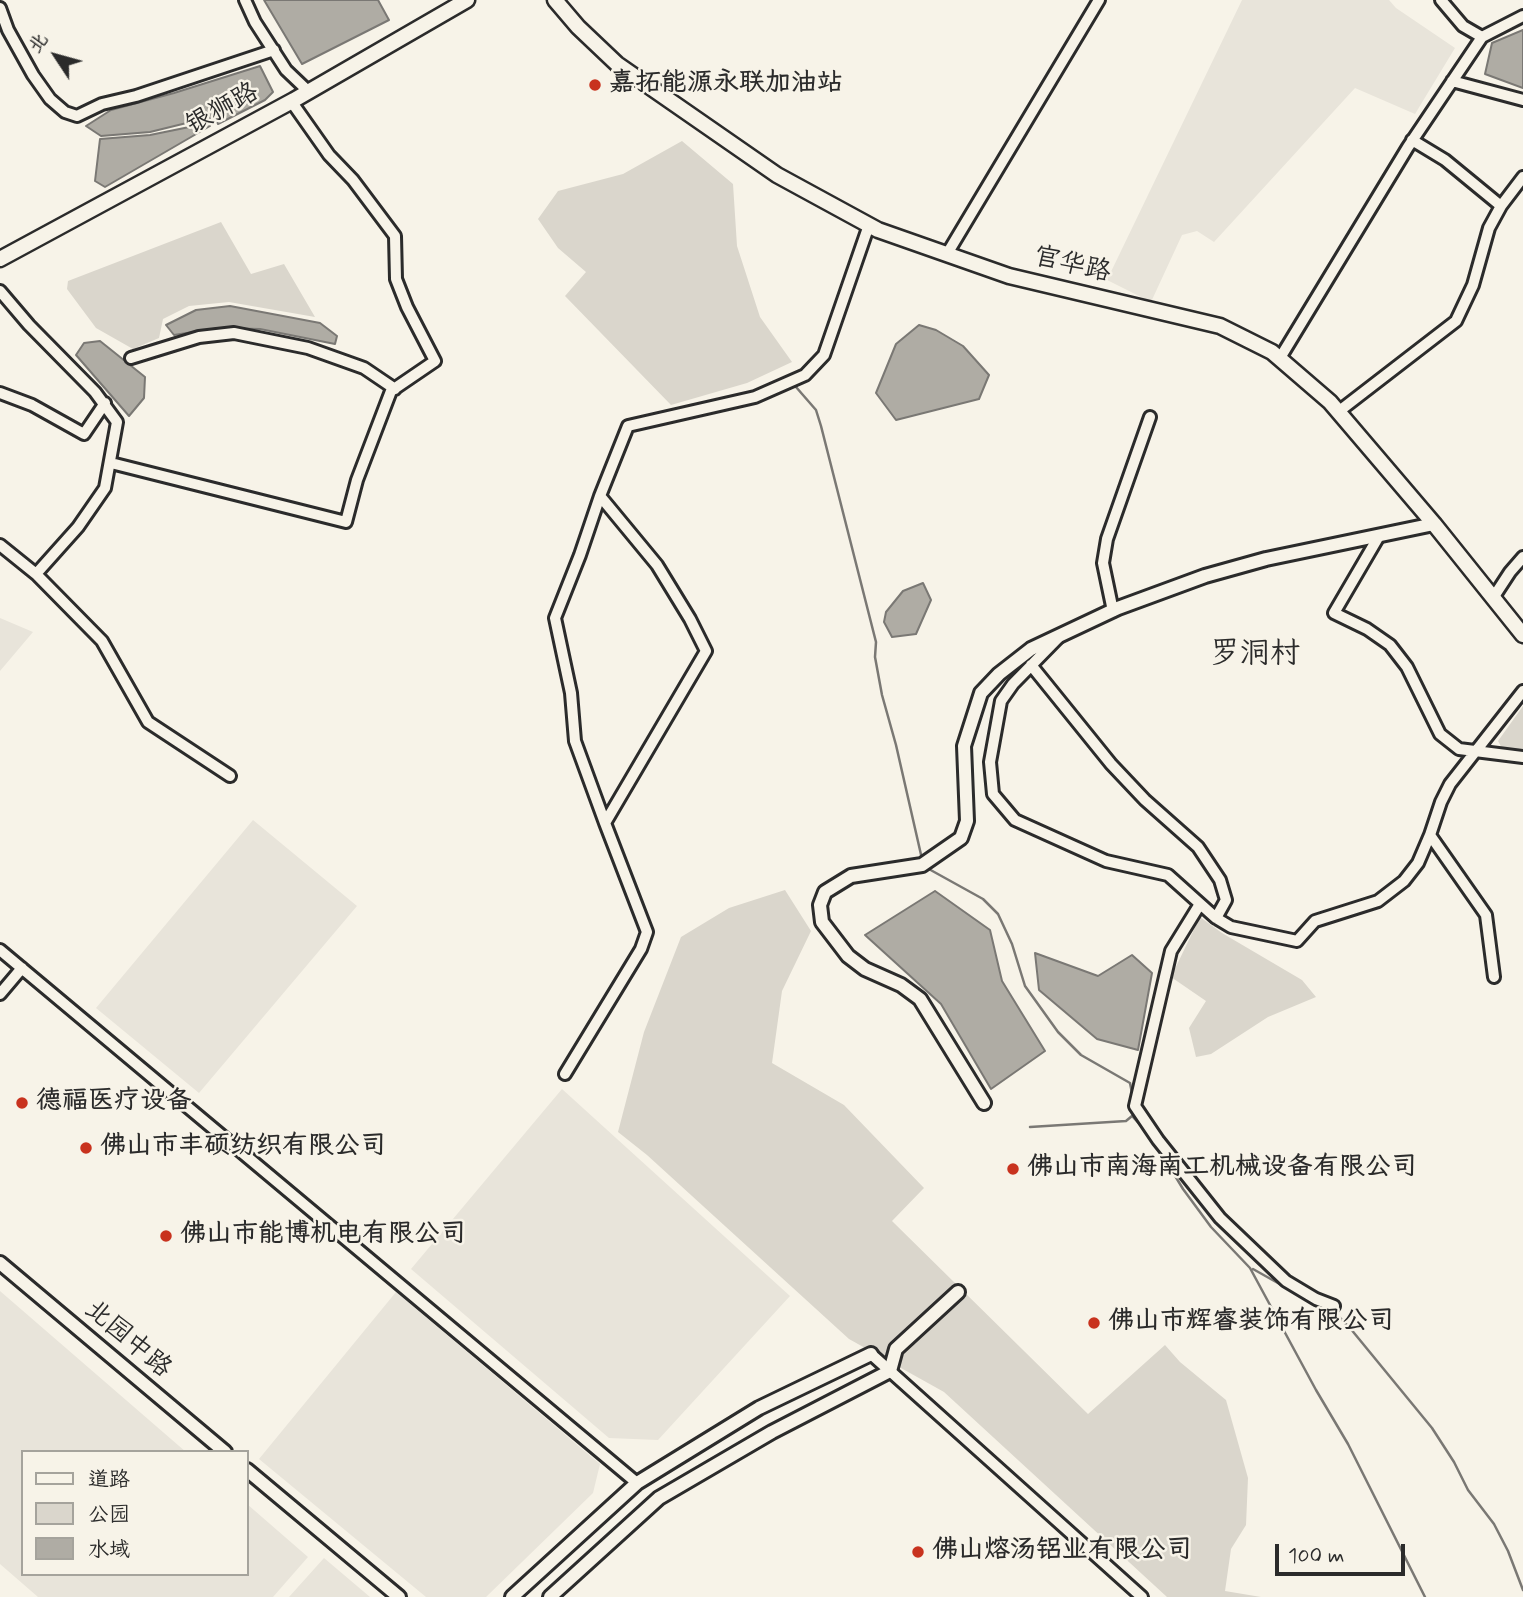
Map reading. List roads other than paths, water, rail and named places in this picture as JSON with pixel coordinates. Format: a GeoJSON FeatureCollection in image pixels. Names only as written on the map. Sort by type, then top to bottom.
{"type":"FeatureCollection","features":[{"type":"Feature","properties":{"kind":"main road","name":"银狮路"},"geometry":{"type":"LineString","coordinates":[[0,259],[291,101],[467,0]]}},
{"type":"Feature","properties":{"kind":"main road","name":"官华路"},"geometry":{"type":"LineString","coordinates":[[555,0],[578,27],[617,64],[777,175],[869,225],[1009,276],[1220,326],[1272,352],[1338,412],[1434,524],[1523,635]]}},
{"type":"Feature","properties":{"kind":"street"},"geometry":{"type":"LineString","coordinates":[[245,0],[255,22],[286,70],[308,91]]}},
{"type":"Feature","properties":{"kind":"street"},"geometry":{"type":"LineString","coordinates":[[947,254],[1099,0]]}},
{"type":"Feature","properties":{"kind":"street"},"geometry":{"type":"LineString","coordinates":[[1441,0],[1463,26],[1482,37]]}},
{"type":"Feature","properties":{"kind":"street"},"geometry":{"type":"LineString","coordinates":[[0,8],[8,30],[50,99],[65,112],[77,116],[102,104],[136,96],[274,50]]}},
{"type":"Feature","properties":{"kind":"street"},"geometry":{"type":"LineString","coordinates":[[1280,358],[1412,140],[1482,37],[1523,16]]}},
{"type":"Feature","properties":{"kind":"street"},"geometry":{"type":"LineString","coordinates":[[1452,82],[1523,100]]}},
{"type":"Feature","properties":{"kind":"street"},"geometry":{"type":"LineString","coordinates":[[111,463],[346,522],[357,480],[391,391],[435,361],[396,279],[395,236],[360,189],[329,155],[291,101]]}},
{"type":"Feature","properties":{"kind":"street"},"geometry":{"type":"LineString","coordinates":[[1412,140],[1445,160],[1501,206]]}},
{"type":"Feature","properties":{"kind":"street"},"geometry":{"type":"LineString","coordinates":[[1338,412],[1456,321],[1473,285],[1489,228],[1501,206],[1523,177]]}},
{"type":"Feature","properties":{"kind":"street"},"geometry":{"type":"LineString","coordinates":[[565,1074],[641,949],[647,932],[575,741],[571,693],[555,618],[628,426],[755,397],[805,376],[824,355],[869,225]]}},
{"type":"Feature","properties":{"kind":"street"},"geometry":{"type":"LineString","coordinates":[[0,291],[105,403],[117,422],[105,488],[78,527],[36,573]]}},
{"type":"Feature","properties":{"kind":"street"},"geometry":{"type":"LineString","coordinates":[[131,358],[199,337],[234,333],[309,348],[364,368],[395,389]]}},
{"type":"Feature","properties":{"kind":"street"},"geometry":{"type":"LineString","coordinates":[[0,393],[32,405],[84,434],[105,403]]}},
{"type":"Feature","properties":{"kind":"street"},"geometry":{"type":"LineString","coordinates":[[1113,611],[1103,563],[1107,539],[1150,417]]}},
{"type":"Feature","properties":{"kind":"street"},"geometry":{"type":"LineString","coordinates":[[600,496],[657,565],[706,651],[605,823]]}},
{"type":"Feature","properties":{"kind":"street"},"geometry":{"type":"LineString","coordinates":[[984,1103],[920,999],[901,985],[865,969],[848,956],[822,922],[820,905],[825,892],[851,876],[924,864],[961,838],[967,821],[964,746],[981,693],[999,674],[1031,649],[1113,611],[1205,576],[1266,559],[1434,524]]}},
{"type":"Feature","properties":{"kind":"street"},"geometry":{"type":"LineString","coordinates":[[1378,536],[1334,613],[1367,629],[1390,645],[1407,667],[1440,734],[1459,749],[1523,757]]}},
{"type":"Feature","properties":{"kind":"street"},"geometry":{"type":"LineString","coordinates":[[0,545],[36,573],[102,641],[148,722],[230,776]]}},
{"type":"Feature","properties":{"kind":"street"},"geometry":{"type":"LineString","coordinates":[[1493,598],[1523,557]]}},
{"type":"Feature","properties":{"kind":"street"},"geometry":{"type":"LineString","coordinates":[[1061,635],[1013,684],[1001,701],[990,762],[993,794],[1014,820],[1106,861],[1168,875],[1216,919],[1231,927],[1297,942],[1315,921],[1377,901],[1405,881],[1418,863],[1450,784],[1523,691]]}},
{"type":"Feature","properties":{"kind":"street"},"geometry":{"type":"LineString","coordinates":[[1031,665],[1111,764],[1145,800],[1198,847],[1220,880],[1226,900],[1216,919]]}},
{"type":"Feature","properties":{"kind":"street"},"geometry":{"type":"LineString","coordinates":[[1430,835],[1486,915],[1494,977]]}},
{"type":"Feature","properties":{"kind":"street"},"geometry":{"type":"LineString","coordinates":[[1200,904],[1171,951],[1135,1106],[1158,1140],[1220,1218],[1286,1281],[1316,1299],[1335,1306]]}},
{"type":"Feature","properties":{"kind":"street"},"geometry":{"type":"LineString","coordinates":[[0,950],[637,1483]]}},
{"type":"Feature","properties":{"kind":"street"},"geometry":{"type":"LineString","coordinates":[[0,994],[22,968]]}},
{"type":"Feature","properties":{"kind":"street","name":"北园中路"},"geometry":{"type":"LineString","coordinates":[[0,1263],[223,1450]]}},
{"type":"Feature","properties":{"kind":"street","name":"北园中路"},"geometry":{"type":"LineString","coordinates":[[0,1274],[210,1450]]}},
{"type":"Feature","properties":{"kind":"street"},"geometry":{"type":"LineString","coordinates":[[550,1597],[659,1498],[772,1432],[890,1371],[896,1349],[958,1292]]}},
{"type":"Feature","properties":{"kind":"street"},"geometry":{"type":"LineString","coordinates":[[512,1597],[637,1483],[759,1408],[871,1354],[1142,1597]]}},
{"type":"Feature","properties":{"kind":"street"},"geometry":{"type":"LineString","coordinates":[[248,1471],[399,1597]]}},
{"type":"Feature","properties":{"kind":"street"},"geometry":{"type":"LineString","coordinates":[[248,1482],[386,1597]]}},
{"type":"Feature","properties":{"kind":"water"},"geometry":{"type":"Polygon","coordinates":[[[264,0],[378,0],[389,20],[302,64],[264,0]]]}},
{"type":"Feature","properties":{"kind":"water"},"geometry":{"type":"Polygon","coordinates":[[[1523,30],[1523,88],[1485,74],[1492,43],[1523,30]]]}},
{"type":"Feature","properties":{"kind":"water"},"geometry":{"type":"Polygon","coordinates":[[[260,66],[273,92],[265,100],[218,124],[215,119],[207,118],[150,132],[101,136],[86,126],[111,110],[260,66]]]}},
{"type":"Feature","properties":{"kind":"water"},"geometry":{"type":"Polygon","coordinates":[[[209,123],[210,126],[105,187],[95,181],[100,139],[150,135],[209,123]]]}},
{"type":"Feature","properties":{"kind":"water"},"geometry":{"type":"Polygon","coordinates":[[[230,306],[320,323],[337,336],[335,344],[260,329],[219,328],[174,335],[166,325],[196,310],[230,306]]]}},
{"type":"Feature","properties":{"kind":"water"},"geometry":{"type":"Polygon","coordinates":[[[919,325],[936,330],[963,346],[989,375],[979,399],[896,420],[876,393],[896,344],[919,325]]]}},
{"type":"Feature","properties":{"kind":"water"},"geometry":{"type":"Polygon","coordinates":[[[100,341],[145,377],[144,398],[129,416],[76,355],[84,343],[100,341]]]}},
{"type":"Feature","properties":{"kind":"water"},"geometry":{"type":"Polygon","coordinates":[[[923,583],[931,600],[916,634],[892,637],[884,622],[886,612],[903,591],[923,583]]]}},
{"type":"Feature","properties":{"kind":"water"},"geometry":{"type":"Polygon","coordinates":[[[935,891],[990,930],[1002,981],[1045,1051],[991,1089],[941,1004],[865,935],[935,891]]]}},
{"type":"Feature","properties":{"kind":"water"},"geometry":{"type":"Polygon","coordinates":[[[1035,953],[1098,976],[1132,955],[1152,973],[1138,1050],[1097,1039],[1039,990],[1035,953]]]}},
{"type":"Feature","properties":{"kind":"waterway"},"geometry":{"type":"LineString","coordinates":[[796,387],[816,410],[821,426],[876,642],[875,657],[882,695],[922,859]]}},
{"type":"Feature","properties":{"kind":"waterway"},"geometry":{"type":"LineString","coordinates":[[927,868],[983,899],[998,914],[1012,944],[1025,986],[1058,1032],[1081,1055],[1130,1083],[1132,1093]]}},
{"type":"Feature","properties":{"kind":"waterway"},"geometry":{"type":"LineString","coordinates":[[1030,1127],[1126,1121],[1132,1116],[1146,1131]]}},
{"type":"Feature","properties":{"kind":"waterway"},"geometry":{"type":"LineString","coordinates":[[1160,1151],[1211,1227],[1250,1268],[1348,1444],[1425,1597]]}},
{"type":"Feature","properties":{"kind":"waterway"},"geometry":{"type":"LineString","coordinates":[[1253,1269],[1308,1300]]}},
{"type":"Feature","properties":{"kind":"waterway"},"geometry":{"type":"LineString","coordinates":[[1314,1304],[1340,1318],[1350,1328],[1432,1428],[1468,1490],[1494,1524],[1523,1590]]}},
{"type":"Feature","properties":{"kind":"place","name":"嘉拓能源永联加油站"},"geometry":{"type":"Point","coordinates":[595,85]}},
{"type":"Feature","properties":{"kind":"place","name":"德福医疗设备"},"geometry":{"type":"Point","coordinates":[22,1103]}},
{"type":"Feature","properties":{"kind":"place","name":"佛山市丰硕纺织有限公司"},"geometry":{"type":"Point","coordinates":[86,1148]}},
{"type":"Feature","properties":{"kind":"place","name":"佛山市南海南工机械设备有限公司"},"geometry":{"type":"Point","coordinates":[1013,1169]}},
{"type":"Feature","properties":{"kind":"place","name":"佛山市能博机电有限公司"},"geometry":{"type":"Point","coordinates":[166,1236]}},
{"type":"Feature","properties":{"kind":"place","name":"佛山市辉睿装饰有限公司"},"geometry":{"type":"Point","coordinates":[1094,1323]}},
{"type":"Feature","properties":{"kind":"place","name":"佛山熔汤铝业有限公司"},"geometry":{"type":"Point","coordinates":[918,1552]}},
{"type":"Feature","properties":{"kind":"district","name":"罗洞村"},"geometry":{"type":"Point","coordinates":[1255,656]}}]}
